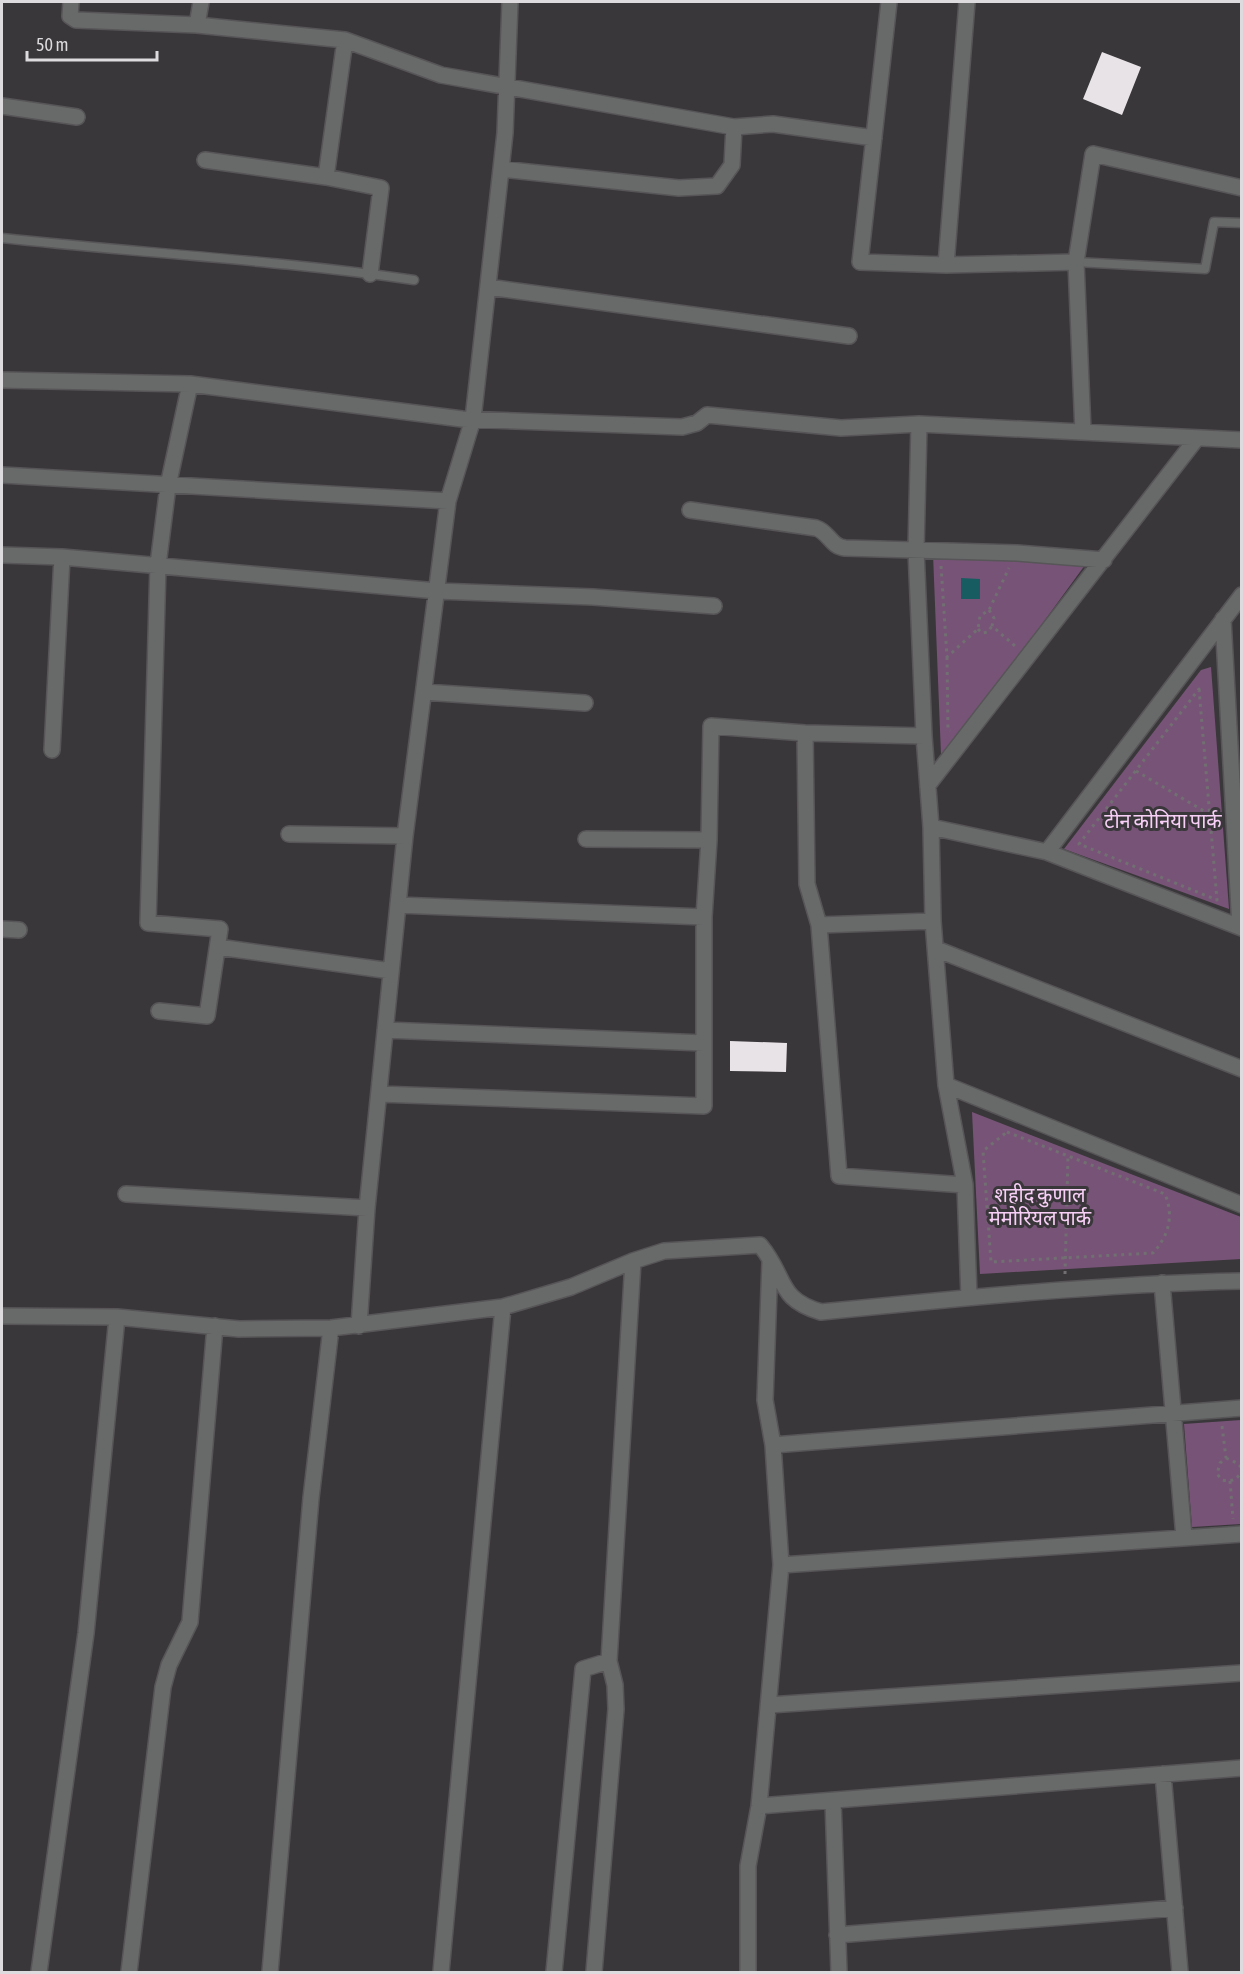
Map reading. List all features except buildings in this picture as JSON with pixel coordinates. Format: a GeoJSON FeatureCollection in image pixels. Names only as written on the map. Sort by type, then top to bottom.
{"type":"FeatureCollection","features":[{"type":"Feature","properties":{"kind":"street"},"geometry":{"type":"LineString","coordinates":[[71,2],[70,16],[76,20],[197,25],[345,40],[441,75],[734,127],[773,124],[874,138]]}},
{"type":"Feature","properties":{"kind":"street"},"geometry":{"type":"LineString","coordinates":[[197,25],[201,2]]}},
{"type":"Feature","properties":{"kind":"street"},"geometry":{"type":"LineString","coordinates":[[359,1326],[367,1208],[405,836],[448,501],[473,419],[509,87],[510,2]]}},
{"type":"Feature","properties":{"kind":"street"},"geometry":{"type":"LineString","coordinates":[[889,2],[860,262],[946,266],[1076,262]]}},
{"type":"Feature","properties":{"kind":"street"},"geometry":{"type":"LineString","coordinates":[[946,266],[967,2]]}},
{"type":"Feature","properties":{"kind":"street"},"geometry":{"type":"LineString","coordinates":[[326,177],[345,40]]}},
{"type":"Feature","properties":{"kind":"street"},"geometry":{"type":"LineString","coordinates":[[2,106],[77,117]]}},
{"type":"Feature","properties":{"kind":"street"},"geometry":{"type":"LineString","coordinates":[[501,169],[679,188],[717,186],[732,165],[734,127]]}},
{"type":"Feature","properties":{"kind":"street"},"geometry":{"type":"LineString","coordinates":[[1083,432],[1076,262],[1093,154],[1242,188]]}},
{"type":"Feature","properties":{"kind":"street"},"geometry":{"type":"LineString","coordinates":[[206,160],[326,177],[381,188],[370,274]]}},
{"type":"Feature","properties":{"kind":"street"},"geometry":{"type":"LineString","coordinates":[[488,287],[849,336]]}},
{"type":"Feature","properties":{"kind":"street"},"geometry":{"type":"LineString","coordinates":[[2,380],[190,384],[473,419],[682,427],[697,423],[707,415],[841,428],[919,424],[1242,440]]}},
{"type":"Feature","properties":{"kind":"street"},"geometry":{"type":"LineString","coordinates":[[159,1011],[207,1016],[220,929],[148,923],[158,565],[168,486],[190,384]]}},
{"type":"Feature","properties":{"kind":"street"},"geometry":{"type":"LineString","coordinates":[[919,424],[916,550],[924,736],[932,827],[933,921],[946,1085],[965,1185],[969,1297]]}},
{"type":"Feature","properties":{"kind":"street"},"geometry":{"type":"LineString","coordinates":[[928,786],[1197,438]]}},
{"type":"Feature","properties":{"kind":"street"},"geometry":{"type":"LineString","coordinates":[[2,475],[448,501]]}},
{"type":"Feature","properties":{"kind":"street"},"geometry":{"type":"LineString","coordinates":[[690,510],[816,528],[822,530],[837,547],[1017,553],[1104,560]]}},
{"type":"Feature","properties":{"kind":"street"},"geometry":{"type":"LineString","coordinates":[[2,555],[62,557],[437,591],[592,597],[714,606]]}},
{"type":"Feature","properties":{"kind":"street"},"geometry":{"type":"LineString","coordinates":[[52,750],[62,557]]}},
{"type":"Feature","properties":{"kind":"street"},"geometry":{"type":"LineString","coordinates":[[1047,852],[1242,595]]}},
{"type":"Feature","properties":{"kind":"street"},"geometry":{"type":"LineString","coordinates":[[932,827],[1047,852],[1241,927],[1223,619]]}},
{"type":"Feature","properties":{"kind":"street"},"geometry":{"type":"LineString","coordinates":[[424,692],[585,703]]}},
{"type":"Feature","properties":{"kind":"street"},"geometry":{"type":"LineString","coordinates":[[379,1094],[704,1106],[704,917],[709,840],[711,726],[805,733],[924,736]]}},
{"type":"Feature","properties":{"kind":"street"},"geometry":{"type":"LineString","coordinates":[[805,733],[807,884],[819,925],[839,1176],[965,1185]]}},
{"type":"Feature","properties":{"kind":"street"},"geometry":{"type":"LineString","coordinates":[[289,834],[405,836]]}},
{"type":"Feature","properties":{"kind":"street"},"geometry":{"type":"LineString","coordinates":[[586,839],[709,840]]}},
{"type":"Feature","properties":{"kind":"street"},"geometry":{"type":"LineString","coordinates":[[398,905],[704,917]]}},
{"type":"Feature","properties":{"kind":"street"},"geometry":{"type":"LineString","coordinates":[[819,925],[933,921]]}},
{"type":"Feature","properties":{"kind":"street"},"geometry":{"type":"LineString","coordinates":[[2,929],[19,930]]}},
{"type":"Feature","properties":{"kind":"street"},"geometry":{"type":"LineString","coordinates":[[218,947],[391,972]]}},
{"type":"Feature","properties":{"kind":"street"},"geometry":{"type":"LineString","coordinates":[[936,949],[1242,1069]]}},
{"type":"Feature","properties":{"kind":"street"},"geometry":{"type":"LineString","coordinates":[[385,1030],[704,1043]]}},
{"type":"Feature","properties":{"kind":"street"},"geometry":{"type":"LineString","coordinates":[[946,1085],[1242,1205]]}},
{"type":"Feature","properties":{"kind":"street"},"geometry":{"type":"LineString","coordinates":[[126,1194],[367,1208]]}},
{"type":"Feature","properties":{"kind":"street"},"geometry":{"type":"LineString","coordinates":[[2,1316],[117,1317],[215,1326],[331,1328],[359,1326],[503,1307],[572,1287],[633,1261],[664,1251],[760,1245],[770,1258],[792,1300],[802,1307],[821,1312],[969,1297],[1162,1283],[1242,1281]]}},
{"type":"Feature","properties":{"kind":"street"},"geometry":{"type":"LineString","coordinates":[[748,1972],[748,1866],[759,1806],[781,1565],[773,1445],[765,1400],[770,1258]]}},
{"type":"Feature","properties":{"kind":"street"},"geometry":{"type":"LineString","coordinates":[[594,1972],[615,1719],[615,1685],[609,1661],[633,1261]]}},
{"type":"Feature","properties":{"kind":"street"},"geometry":{"type":"LineString","coordinates":[[1162,1283],[1175,1412],[1184,1537]]}},
{"type":"Feature","properties":{"kind":"street"},"geometry":{"type":"LineString","coordinates":[[441,1972],[503,1307]]}},
{"type":"Feature","properties":{"kind":"street"},"geometry":{"type":"LineString","coordinates":[[39,1972],[86,1633],[117,1317]]}},
{"type":"Feature","properties":{"kind":"street"},"geometry":{"type":"LineString","coordinates":[[129,1972],[163,1687],[169,1665],[190,1622],[215,1326]]}},
{"type":"Feature","properties":{"kind":"street"},"geometry":{"type":"LineString","coordinates":[[270,1972],[311,1498],[331,1328]]}},
{"type":"Feature","properties":{"kind":"street"},"geometry":{"type":"LineString","coordinates":[[773,1445],[1242,1408]]}},
{"type":"Feature","properties":{"kind":"street"},"geometry":{"type":"LineString","coordinates":[[781,1565],[1238,1534]]}},
{"type":"Feature","properties":{"kind":"street"},"geometry":{"type":"LineString","coordinates":[[554,1972],[583,1669],[609,1661]]}},
{"type":"Feature","properties":{"kind":"street"},"geometry":{"type":"LineString","coordinates":[[769,1705],[1242,1673]]}},
{"type":"Feature","properties":{"kind":"street"},"geometry":{"type":"LineString","coordinates":[[759,1806],[1242,1768]]}},
{"type":"Feature","properties":{"kind":"street"},"geometry":{"type":"LineString","coordinates":[[1164,1774],[1180,1972]]}},
{"type":"Feature","properties":{"kind":"street"},"geometry":{"type":"LineString","coordinates":[[833,1801],[839,1972]]}},
{"type":"Feature","properties":{"kind":"street"},"geometry":{"type":"LineString","coordinates":[[837,1935],[1175,1908]]}},
{"type":"Feature","properties":{"kind":"lane"},"geometry":{"type":"LineString","coordinates":[[1076,262],[1205,269],[1214,222],[1242,223]]}},
{"type":"Feature","properties":{"kind":"lane"},"geometry":{"type":"LineString","coordinates":[[2,238],[105,250],[266,261],[414,280]]}},
{"type":"Feature","properties":{"kind":"path"},"geometry":{"type":"LineString","coordinates":[[947,657],[978,628],[980,616],[989,610],[1017,553]]}},
{"type":"Feature","properties":{"kind":"path"},"geometry":{"type":"LineString","coordinates":[[941,562],[947,657],[948,730],[957,722]]}},
{"type":"Feature","properties":{"kind":"path"},"geometry":{"type":"LineString","coordinates":[[998,567],[1019,569]]}},
{"type":"Feature","properties":{"kind":"path"},"geometry":{"type":"LineString","coordinates":[[978,628],[982,633],[987,632],[992,626],[994,618],[989,610]]}},
{"type":"Feature","properties":{"kind":"path"},"geometry":{"type":"LineString","coordinates":[[992,626],[1014,648],[1021,638]]}},
{"type":"Feature","properties":{"kind":"path"},"geometry":{"type":"LineString","coordinates":[[1199,689],[1210,814],[1217,900],[1079,844],[1199,689]]}},
{"type":"Feature","properties":{"kind":"path"},"geometry":{"type":"LineString","coordinates":[[1136,771],[1210,814]]}},
{"type":"Feature","properties":{"kind":"path"},"geometry":{"type":"LineString","coordinates":[[1007,1132],[1164,1194],[1170,1206],[1164,1240],[1153,1253],[1064,1258],[991,1262],[983,1151],[1007,1132]]}},
{"type":"Feature","properties":{"kind":"path"},"geometry":{"type":"LineString","coordinates":[[1065,1290],[1068,1156]]}},
{"type":"Feature","properties":{"kind":"path"},"geometry":{"type":"LineString","coordinates":[[1221,1409],[1226,1458]]}},
{"type":"Feature","properties":{"kind":"path"},"geometry":{"type":"LineString","coordinates":[[1226,1458],[1237,1462],[1242,1470],[1237,1479],[1230,1482],[1222,1480],[1217,1474],[1220,1463],[1226,1458]]}},
{"type":"Feature","properties":{"kind":"path"},"geometry":{"type":"LineString","coordinates":[[1230,1482],[1238,1534]]}},
{"type":"Feature","properties":{"kind":"green space"},"geometry":{"type":"Polygon","coordinates":[[[933,554],[1085,565],[946,756],[941,755],[933,554]]]}},
{"type":"Feature","properties":{"kind":"green space","name":"टीन कोनिया पार्क"},"geometry":{"type":"Polygon","coordinates":[[[1211,667],[1229,909],[1064,849],[1201,670],[1211,667]]]}},
{"type":"Feature","properties":{"kind":"green space","name":"शहीद कुणाल मेमोरियल पार्क"},"geometry":{"type":"Polygon","coordinates":[[[972,1112],[1241,1217],[1241,1259],[980,1274],[972,1112]]]}},
{"type":"Feature","properties":{"kind":"green space"},"geometry":{"type":"Polygon","coordinates":[[[1241,1420],[1241,1524],[1192,1527],[1184,1424],[1241,1420]]]}},
{"type":"Feature","properties":{"kind":"water"},"geometry":{"type":"Polygon","coordinates":[[[961,578],[980,579],[980,599],[961,599],[961,578]]]}}]}
